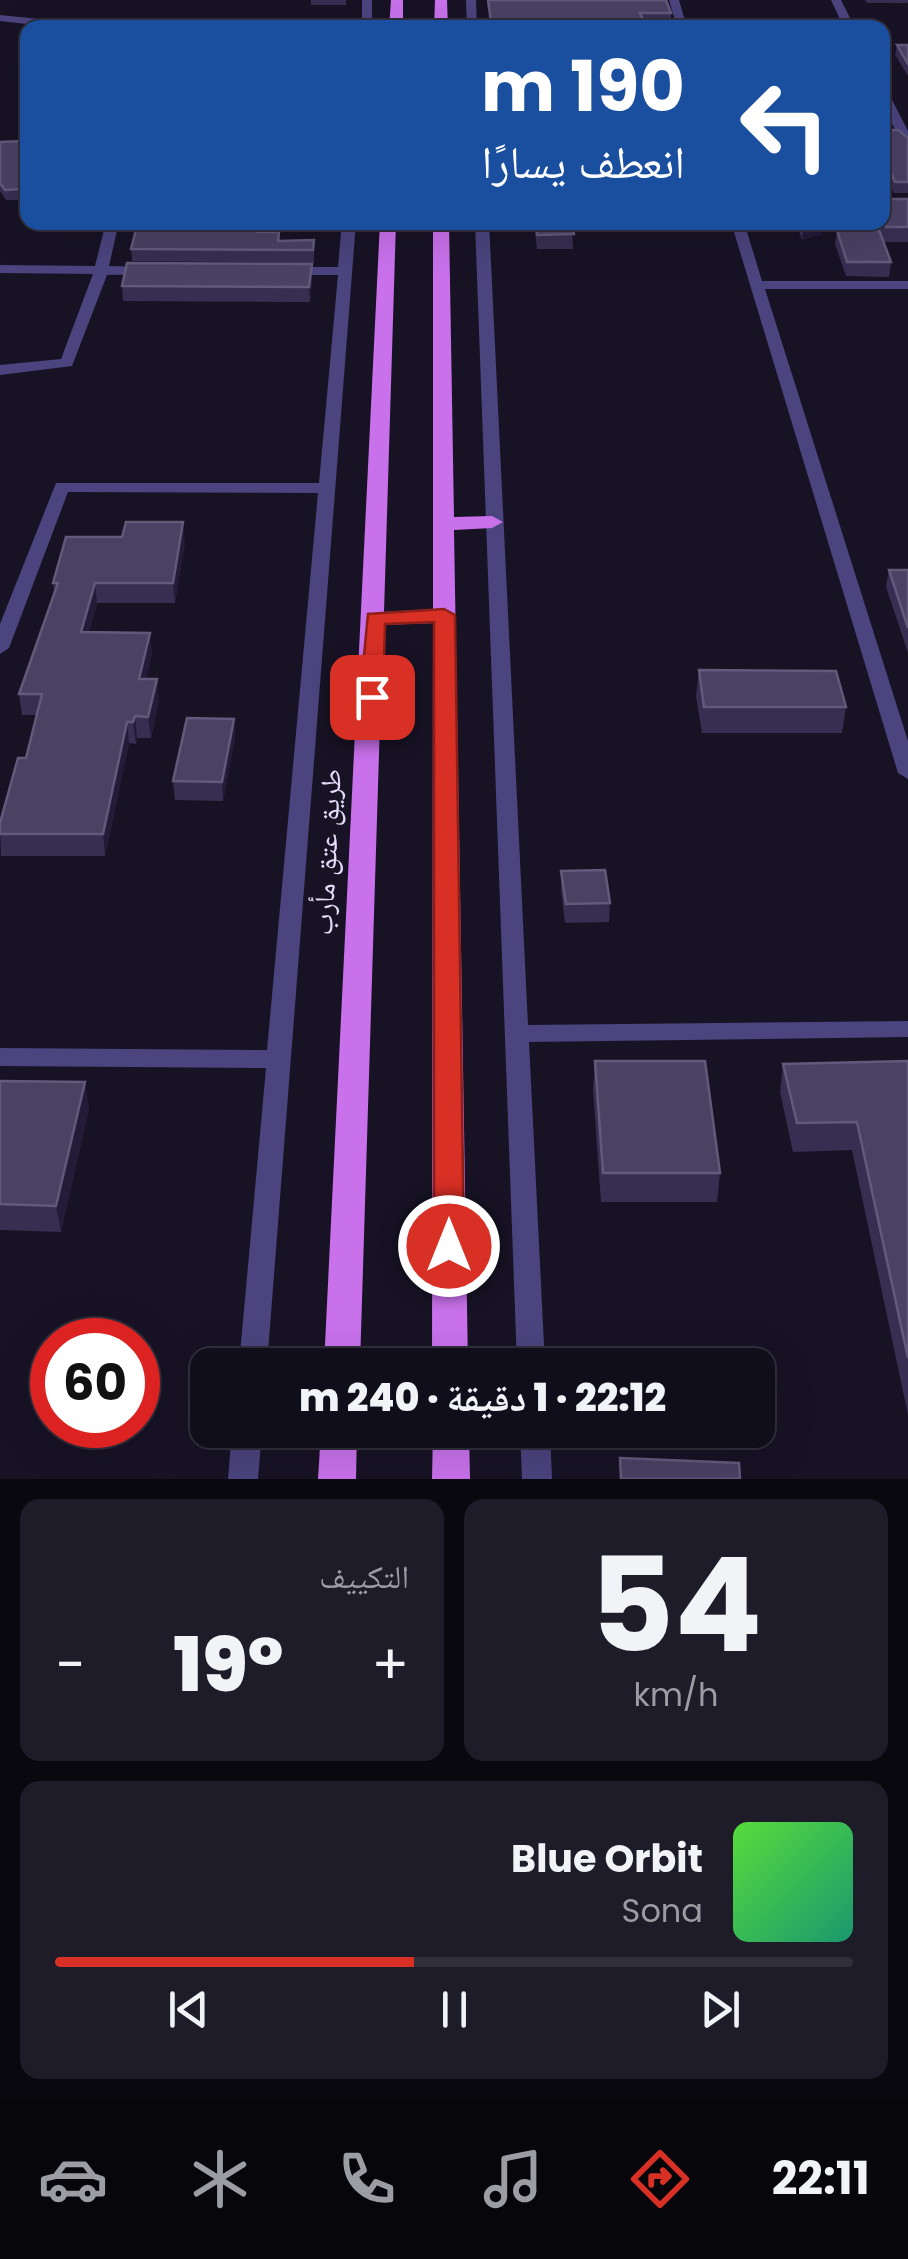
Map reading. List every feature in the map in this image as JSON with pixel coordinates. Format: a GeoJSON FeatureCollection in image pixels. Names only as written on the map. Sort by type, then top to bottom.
{"type":"FeatureCollection","features":[{"type":"Feature","properties":{"kind":"main road","name":"طريق عتق مأرب"},"geometry":{"type":"LineString","coordinates":[[343,1348],[388,230]]}},
{"type":"Feature","properties":{"kind":"main road"},"geometry":{"type":"LineString","coordinates":[[441,230],[450,1348]]}},
{"type":"Feature","properties":{"kind":"main road"},"geometry":{"type":"LineString","coordinates":[[443,524],[492,522]]}},
{"type":"Feature","properties":{"kind":"main road"},"geometry":{"type":"LineString","coordinates":[[375,619],[444,615]]}},
{"type":"Feature","properties":{"kind":"main road"},"geometry":{"type":"LineString","coordinates":[[337,1479],[338,1448]]}},
{"type":"Feature","properties":{"kind":"main road"},"geometry":{"type":"LineString","coordinates":[[450,1448],[451,1479]]}},
{"type":"Feature","properties":{"kind":"street"},"geometry":{"type":"LineString","coordinates":[[890,108],[908,143]]}},
{"type":"Feature","properties":{"kind":"street"},"geometry":{"type":"LineString","coordinates":[[0,370],[67,363],[102,271],[112,230]]}},
{"type":"Feature","properties":{"kind":"street"},"geometry":{"type":"LineString","coordinates":[[253,1348],[348,230]]}},
{"type":"Feature","properties":{"kind":"street"},"geometry":{"type":"LineString","coordinates":[[482,230],[530,1348]]}},
{"type":"Feature","properties":{"kind":"street"},"geometry":{"type":"LineString","coordinates":[[740,230],[908,773]]}},
{"type":"Feature","properties":{"kind":"street"},"geometry":{"type":"LineString","coordinates":[[0,268],[176,271]]}},
{"type":"Feature","properties":{"kind":"street"},"geometry":{"type":"LineString","coordinates":[[269,271],[344,271]]}},
{"type":"Feature","properties":{"kind":"street"},"geometry":{"type":"LineString","coordinates":[[757,285],[908,285]]}},
{"type":"Feature","properties":{"kind":"street"},"geometry":{"type":"LineString","coordinates":[[0,648],[62,487],[326,488]]}},
{"type":"Feature","properties":{"kind":"street"},"geometry":{"type":"LineString","coordinates":[[515,1034],[908,1028]]}},
{"type":"Feature","properties":{"kind":"street"},"geometry":{"type":"LineString","coordinates":[[0,1056],[278,1059]]}},
{"type":"Feature","properties":{"kind":"street"},"geometry":{"type":"LineString","coordinates":[[243,1479],[246,1448]]}},
{"type":"Feature","properties":{"kind":"street"},"geometry":{"type":"LineString","coordinates":[[535,1448],[537,1479]]}},
{"type":"Feature","properties":{"kind":"building"},"geometry":{"type":"Polygon","coordinates":[[[488,0],[666,0],[671,13],[640,13],[643,20],[491,20],[488,0]]]}},
{"type":"Feature","properties":{"kind":"building"},"geometry":{"type":"Polygon","coordinates":[[[897,45],[908,45],[908,64],[897,45]]]}},
{"type":"Feature","properties":{"kind":"building"},"geometry":{"type":"Polygon","coordinates":[[[890,130],[898,130],[908,138],[908,182],[895,182],[890,170],[890,130]]]}},
{"type":"Feature","properties":{"kind":"building"},"geometry":{"type":"Polygon","coordinates":[[[20,141],[20,189],[5,190],[0,183],[0,142],[20,141]]]}},
{"type":"Feature","properties":{"kind":"building"},"geometry":{"type":"Polygon","coordinates":[[[890,199],[908,199],[908,227],[890,227],[890,199]]]}},
{"type":"Feature","properties":{"kind":"building"},"geometry":{"type":"Polygon","coordinates":[[[136,230],[258,230],[279,232],[278,241],[314,240],[313,250],[131,249],[136,230]]]}},
{"type":"Feature","properties":{"kind":"building"},"geometry":{"type":"Polygon","coordinates":[[[537,230],[573,230],[574,234],[537,235],[537,230]]]}},
{"type":"Feature","properties":{"kind":"building"},"geometry":{"type":"Polygon","coordinates":[[[837,230],[879,230],[891,262],[847,262],[837,230]]]}},
{"type":"Feature","properties":{"kind":"building"},"geometry":{"type":"Polygon","coordinates":[[[127,263],[312,264],[309,287],[122,286],[127,263]]]}},
{"type":"Feature","properties":{"kind":"building"},"geometry":{"type":"Polygon","coordinates":[[[126,522],[183,522],[173,583],[95,583],[81,632],[150,633],[139,679],[157,679],[148,717],[135,716],[133,722],[127,722],[103,834],[0,834],[18,758],[26,758],[42,694],[19,694],[58,583],[53,583],[66,537],[122,537],[126,522]]]}},
{"type":"Feature","properties":{"kind":"building"},"geometry":{"type":"Polygon","coordinates":[[[889,570],[908,570],[908,628],[889,570]]]}},
{"type":"Feature","properties":{"kind":"building"},"geometry":{"type":"Polygon","coordinates":[[[699,670],[836,671],[846,707],[704,707],[699,670]]]}},
{"type":"Feature","properties":{"kind":"building"},"geometry":{"type":"Polygon","coordinates":[[[187,718],[234,719],[222,782],[173,781],[187,718]]]}},
{"type":"Feature","properties":{"kind":"building"},"geometry":{"type":"Polygon","coordinates":[[[605,870],[610,903],[566,904],[561,871],[605,870]]]}},
{"type":"Feature","properties":{"kind":"building"},"geometry":{"type":"Polygon","coordinates":[[[595,1061],[705,1061],[720,1173],[603,1173],[595,1061]]]}},
{"type":"Feature","properties":{"kind":"building"},"geometry":{"type":"Polygon","coordinates":[[[908,1061],[908,1358],[857,1122],[797,1123],[783,1064],[908,1061]]]}},
{"type":"Feature","properties":{"kind":"building"},"geometry":{"type":"Polygon","coordinates":[[[0,1081],[85,1082],[56,1206],[0,1204],[0,1081]]]}},
{"type":"Feature","properties":{"kind":"building"},"geometry":{"type":"Polygon","coordinates":[[[620,1458],[739,1463],[740,1479],[621,1479],[620,1458]]]}},
{"type":"Feature","properties":{"kind":"route"},"geometry":{"type":"LineString","coordinates":[[372,697],[375,619],[444,615],[449,1246]]}}]}
